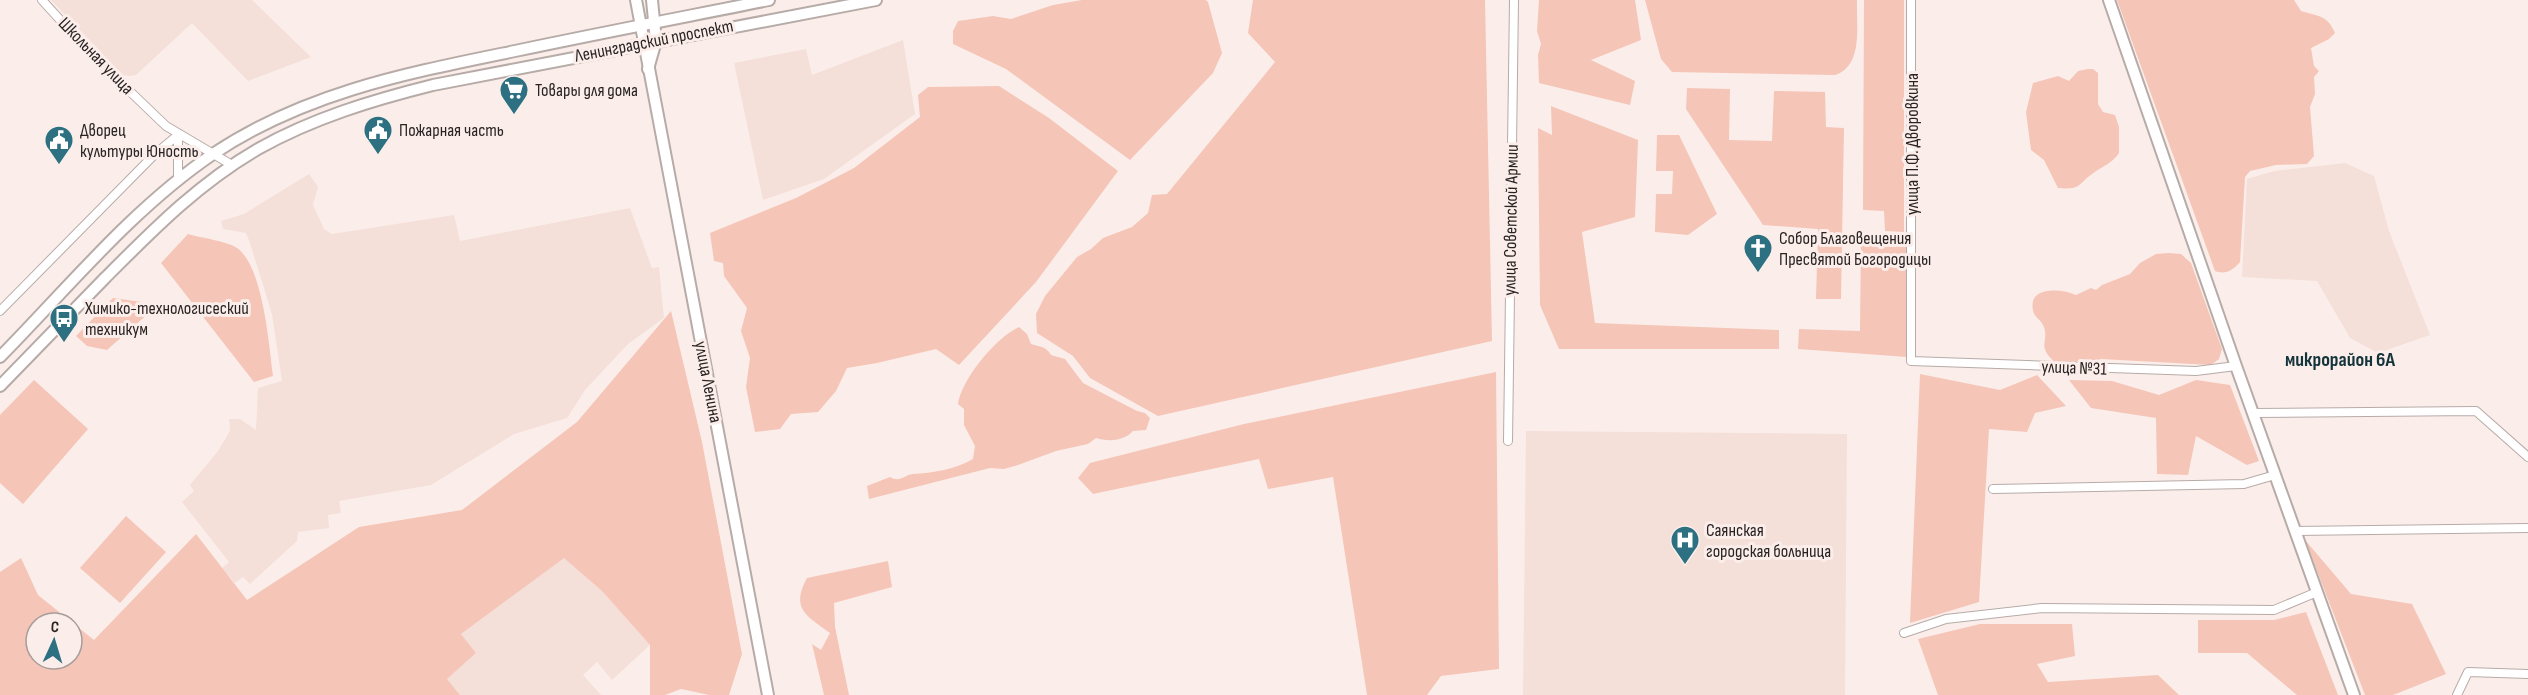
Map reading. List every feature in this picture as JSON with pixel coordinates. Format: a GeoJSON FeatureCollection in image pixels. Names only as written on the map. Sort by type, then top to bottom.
{"type":"FeatureCollection","features":[{"type":"Feature","properties":{"kind":"main road","name":"улица Ленина"},"geometry":{"type":"LineString","coordinates":[[636,0],[768,695]]}},
{"type":"Feature","properties":{"kind":"main road","name":"улица Ленина"},"geometry":{"type":"LineString","coordinates":[[648,70],[656,41],[652,0]]}},
{"type":"Feature","properties":{"kind":"main road","name":"Ленинградский проспект"},"geometry":{"type":"LineString","coordinates":[[0,357],[143,210],[178,180],[249,131],[314,101],[353,88],[430,68],[769,0]]}},
{"type":"Feature","properties":{"kind":"main road","name":"Ленинградский проспект"},"geometry":{"type":"LineString","coordinates":[[0,386],[157,226],[191,195],[258,149],[312,123],[365,103],[433,85],[876,0]]}},
{"type":"Feature","properties":{"kind":"main road"},"geometry":{"type":"LineString","coordinates":[[2109,0],[2236,366],[2354,695]]}},
{"type":"Feature","properties":{"kind":"main road"},"geometry":{"type":"LineString","coordinates":[[430,68],[433,85]]}},
{"type":"Feature","properties":{"kind":"main road"},"geometry":{"type":"LineString","coordinates":[[178,180],[191,195]]}},
{"type":"Feature","properties":{"kind":"street","name":"улица Советской Армии"},"geometry":{"type":"LineString","coordinates":[[1508,441],[1514,0]]}},
{"type":"Feature","properties":{"kind":"street","name":"улица П.Ф. Дворовкина"},"geometry":{"type":"LineString","coordinates":[[1911,0],[1911,361]]}},
{"type":"Feature","properties":{"kind":"street","name":"Школьная улица"},"geometry":{"type":"LineString","coordinates":[[44,2],[100,63],[154,116],[178,135],[213,154]]}},
{"type":"Feature","properties":{"kind":"street"},"geometry":{"type":"LineString","coordinates":[[178,135],[178,180]]}},
{"type":"Feature","properties":{"kind":"street"},"geometry":{"type":"LineString","coordinates":[[0,310],[155,154],[178,135]]}},
{"type":"Feature","properties":{"kind":"street"},"geometry":{"type":"LineString","coordinates":[[213,154],[232,165]]}},
{"type":"Feature","properties":{"kind":"street","name":"улица №31"},"geometry":{"type":"LineString","coordinates":[[1911,361],[2196,371],[2236,366]]}},
{"type":"Feature","properties":{"kind":"street"},"geometry":{"type":"LineString","coordinates":[[2253,413],[2476,411],[2528,457]]}},
{"type":"Feature","properties":{"kind":"street"},"geometry":{"type":"LineString","coordinates":[[1993,489],[2244,484],[2275,475]]}},
{"type":"Feature","properties":{"kind":"street"},"geometry":{"type":"LineString","coordinates":[[2295,531],[2528,528]]}},
{"type":"Feature","properties":{"kind":"street"},"geometry":{"type":"LineString","coordinates":[[1904,633],[1946,619],[2042,608],[2274,610],[2317,592]]}},
{"type":"Feature","properties":{"kind":"street"},"geometry":{"type":"LineString","coordinates":[[2457,695],[2468,672],[2528,674]]}},
{"type":"Feature","properties":{"kind":"shaded area"},"geometry":{"type":"Polygon","coordinates":[[[51,0],[252,0],[311,57],[248,81],[192,23],[136,75],[123,75],[51,0]]]}},
{"type":"Feature","properties":{"kind":"shaded area"},"geometry":{"type":"Polygon","coordinates":[[[1082,0],[1206,0],[1208,2],[1222,53],[1213,73],[1130,160],[1006,69],[953,44],[953,31],[958,21],[993,16],[1011,19],[1053,5],[1082,0]]]}},
{"type":"Feature","properties":{"kind":"shaded area"},"geometry":{"type":"Polygon","coordinates":[[[1253,0],[1485,0],[1492,341],[1158,416],[1090,378],[1073,356],[1037,333],[1036,314],[1045,296],[1077,257],[1091,249],[1103,238],[1132,227],[1148,213],[1152,195],[1167,194],[1275,62],[1248,33],[1253,0]]]}},
{"type":"Feature","properties":{"kind":"shaded area"},"geometry":{"type":"Polygon","coordinates":[[[1539,0],[1635,0],[1641,40],[1591,60],[1635,81],[1630,105],[1539,83],[1538,55],[1541,44],[1537,31],[1539,0]]]}},
{"type":"Feature","properties":{"kind":"shaded area"},"geometry":{"type":"Polygon","coordinates":[[[1645,0],[1857,0],[1854,54],[1851,63],[1835,75],[1672,72],[1661,59],[1645,0]]]}},
{"type":"Feature","properties":{"kind":"shaded area"},"geometry":{"type":"Polygon","coordinates":[[[1864,0],[1904,0],[1904,232],[1885,231],[1884,211],[1863,210],[1864,0]]]}},
{"type":"Feature","properties":{"kind":"shaded area"},"geometry":{"type":"Polygon","coordinates":[[[2117,0],[2294,0],[2301,11],[2326,20],[2335,33],[2329,39],[2311,48],[2314,66],[2319,71],[2314,77],[2315,94],[2310,107],[2314,156],[2307,164],[2276,165],[2250,171],[2245,177],[2240,262],[2229,271],[2215,271],[2117,0]]]}},
{"type":"Feature","properties":{"kind":"shaded area"},"geometry":{"type":"Polygon","coordinates":[[[903,40],[915,114],[824,179],[763,200],[734,63],[806,49],[812,75],[903,40]]]}},
{"type":"Feature","properties":{"kind":"shaded area"},"geometry":{"type":"Polygon","coordinates":[[[2093,69],[2098,73],[2098,104],[2103,112],[2115,115],[2119,127],[2119,153],[2078,186],[2058,188],[2044,160],[2031,150],[2026,112],[2033,83],[2058,76],[2069,81],[2078,71],[2093,69]]]}},
{"type":"Feature","properties":{"kind":"shaded area"},"geometry":{"type":"Polygon","coordinates":[[[999,86],[1049,118],[1118,171],[1036,282],[959,365],[936,349],[847,368],[836,391],[818,412],[791,414],[780,429],[755,432],[746,387],[750,358],[741,331],[747,308],[724,276],[723,263],[714,261],[710,233],[796,198],[854,168],[920,117],[918,95],[928,87],[999,86]]]}},
{"type":"Feature","properties":{"kind":"shaded area"},"geometry":{"type":"Polygon","coordinates":[[[1687,88],[1730,89],[1729,140],[1772,141],[1774,91],[1825,92],[1826,127],[1844,128],[1841,299],[1816,299],[1818,229],[1763,225],[1686,109],[1687,88]]]}},
{"type":"Feature","properties":{"kind":"shaded area"},"geometry":{"type":"Polygon","coordinates":[[[1551,106],[1638,140],[1635,217],[1582,232],[1595,323],[1779,330],[1779,349],[1559,349],[1540,305],[1538,128],[1552,135],[1551,106]]]}},
{"type":"Feature","properties":{"kind":"shaded area"},"geometry":{"type":"Polygon","coordinates":[[[1657,135],[1679,135],[1717,214],[1688,235],[1655,232],[1656,194],[1672,194],[1673,171],[1656,171],[1657,135]]]}},
{"type":"Feature","properties":{"kind":"shaded area"},"geometry":{"type":"Polygon","coordinates":[[[2345,163],[2374,176],[2389,231],[2430,335],[2378,353],[2350,338],[2317,281],[2242,277],[2247,179],[2274,171],[2345,163]]]}},
{"type":"Feature","properties":{"kind":"shaded area"},"geometry":{"type":"Polygon","coordinates":[[[309,174],[318,187],[313,205],[324,229],[332,234],[454,215],[460,241],[630,208],[652,268],[659,267],[664,318],[628,344],[585,390],[567,418],[514,434],[431,485],[339,501],[341,513],[328,515],[329,528],[298,532],[297,541],[250,584],[243,577],[235,583],[222,568],[229,562],[182,502],[194,491],[190,485],[218,451],[230,431],[229,419],[240,419],[256,430],[258,388],[282,381],[272,314],[250,243],[246,233],[223,229],[221,221],[244,214],[309,174]]]}},
{"type":"Feature","properties":{"kind":"shaded area"},"geometry":{"type":"Polygon","coordinates":[[[188,234],[233,246],[246,257],[259,288],[273,376],[254,382],[161,263],[188,234]]]}},
{"type":"Feature","properties":{"kind":"shaded area"},"geometry":{"type":"Polygon","coordinates":[[[1861,239],[1908,241],[1907,357],[1798,349],[1799,329],[1860,331],[1861,239]]]}},
{"type":"Feature","properties":{"kind":"shaded area"},"geometry":{"type":"Polygon","coordinates":[[[2156,254],[2181,254],[2191,263],[2222,349],[2219,359],[2211,365],[2101,359],[2083,364],[2066,362],[2057,364],[2050,358],[2045,348],[2043,325],[2033,310],[2036,296],[2048,291],[2063,291],[2076,295],[2091,288],[2096,290],[2102,285],[2130,274],[2140,263],[2156,254]]]}},
{"type":"Feature","properties":{"kind":"shaded area"},"geometry":{"type":"Polygon","coordinates":[[[113,298],[142,302],[151,311],[107,350],[87,346],[76,336],[113,298]]]}},
{"type":"Feature","properties":{"kind":"shaded area"},"geometry":{"type":"Polygon","coordinates":[[[671,311],[702,442],[742,654],[729,695],[709,695],[681,689],[665,695],[650,695],[650,645],[602,591],[564,558],[461,634],[476,653],[447,679],[460,695],[0,695],[0,572],[21,558],[38,595],[58,611],[24,611],[24,671],[84,671],[84,632],[94,640],[196,534],[247,600],[359,527],[462,510],[577,422],[671,311]]]}},
{"type":"Feature","properties":{"kind":"shaded area"},"geometry":{"type":"Polygon","coordinates":[[[1019,327],[1027,334],[1031,344],[1045,348],[1051,355],[1065,359],[1083,383],[1145,413],[1150,418],[1146,430],[1133,431],[1116,440],[1096,438],[1088,444],[1056,451],[1004,469],[990,468],[869,499],[867,486],[890,477],[899,479],[913,474],[944,470],[973,459],[975,446],[964,425],[964,409],[958,404],[961,394],[973,372],[990,349],[1019,327]]]}},
{"type":"Feature","properties":{"kind":"shaded area"},"geometry":{"type":"Polygon","coordinates":[[[1496,372],[1499,669],[1441,676],[1427,695],[1367,695],[1333,477],[1268,489],[1259,459],[1093,494],[1078,478],[1090,463],[1244,424],[1496,372]]]}},
{"type":"Feature","properties":{"kind":"shaded area"},"geometry":{"type":"Polygon","coordinates":[[[1920,374],[2000,390],[2037,375],[2066,406],[2035,413],[2027,432],[1989,429],[1979,602],[1910,623],[1920,374]]]}},
{"type":"Feature","properties":{"kind":"shaded area"},"geometry":{"type":"Polygon","coordinates":[[[34,380],[88,429],[23,504],[0,483],[0,415],[34,380]]]}},
{"type":"Feature","properties":{"kind":"shaded area"},"geometry":{"type":"Polygon","coordinates":[[[2069,380],[2112,381],[2159,395],[2196,380],[2230,385],[2259,461],[2247,465],[2196,436],[2188,475],[2157,474],[2156,418],[2091,408],[2069,380]]]}},
{"type":"Feature","properties":{"kind":"shaded area","name":"Саянская городская больница"},"geometry":{"type":"Polygon","coordinates":[[[1526,431],[1847,434],[1845,695],[1523,695],[1526,431]]]}},
{"type":"Feature","properties":{"kind":"shaded area"},"geometry":{"type":"Polygon","coordinates":[[[126,516],[166,552],[120,603],[80,568],[126,516]]]}},
{"type":"Feature","properties":{"kind":"shaded area"},"geometry":{"type":"Polygon","coordinates":[[[2305,540],[2351,594],[2412,604],[2446,674],[2393,695],[2365,695],[2305,540]]]}},
{"type":"Feature","properties":{"kind":"shaded area"},"geometry":{"type":"Polygon","coordinates":[[[564,557],[602,591],[650,645],[612,680],[597,662],[583,675],[601,695],[460,695],[447,679],[476,653],[461,634],[564,557]]]}},
{"type":"Feature","properties":{"kind":"shaded area"},"geometry":{"type":"Polygon","coordinates":[[[888,561],[892,587],[834,603],[835,627],[849,695],[824,695],[812,644],[821,650],[830,633],[814,622],[801,605],[800,597],[807,578],[888,561]]]}},
{"type":"Feature","properties":{"kind":"shaded area"},"geometry":{"type":"Polygon","coordinates":[[[2306,612],[2338,695],[2297,695],[2247,653],[2198,653],[2198,620],[2274,620],[2306,612]]]}},
{"type":"Feature","properties":{"kind":"shaded area"},"geometry":{"type":"Polygon","coordinates":[[[1980,624],[2072,624],[2075,656],[2037,664],[2048,682],[2158,675],[2179,695],[1938,695],[1918,639],[1980,624]]]}},
{"type":"Feature","properties":{"kind":"place","name":"Товары для дома"},"geometry":{"type":"Point","coordinates":[514,116]}},
{"type":"Feature","properties":{"kind":"place","name":"Пожарная часть"},"geometry":{"type":"Point","coordinates":[378,156]}},
{"type":"Feature","properties":{"kind":"place","name":"Дворец культуры Юность"},"geometry":{"type":"Point","coordinates":[59,166]}},
{"type":"Feature","properties":{"kind":"place","name":"Собор Благовещения Пресвятой Богородицы"},"geometry":{"type":"Point","coordinates":[1758,274]}},
{"type":"Feature","properties":{"kind":"place","name":"Химико-технологисеский техникум"},"geometry":{"type":"Point","coordinates":[64,344]}},
{"type":"Feature","properties":{"kind":"place","name":"Саянская городская больница"},"geometry":{"type":"Point","coordinates":[1685,566]}},
{"type":"Feature","properties":{"kind":"district","name":"микрорайон 6А"},"geometry":{"type":"Point","coordinates":[2340,360]}}]}
